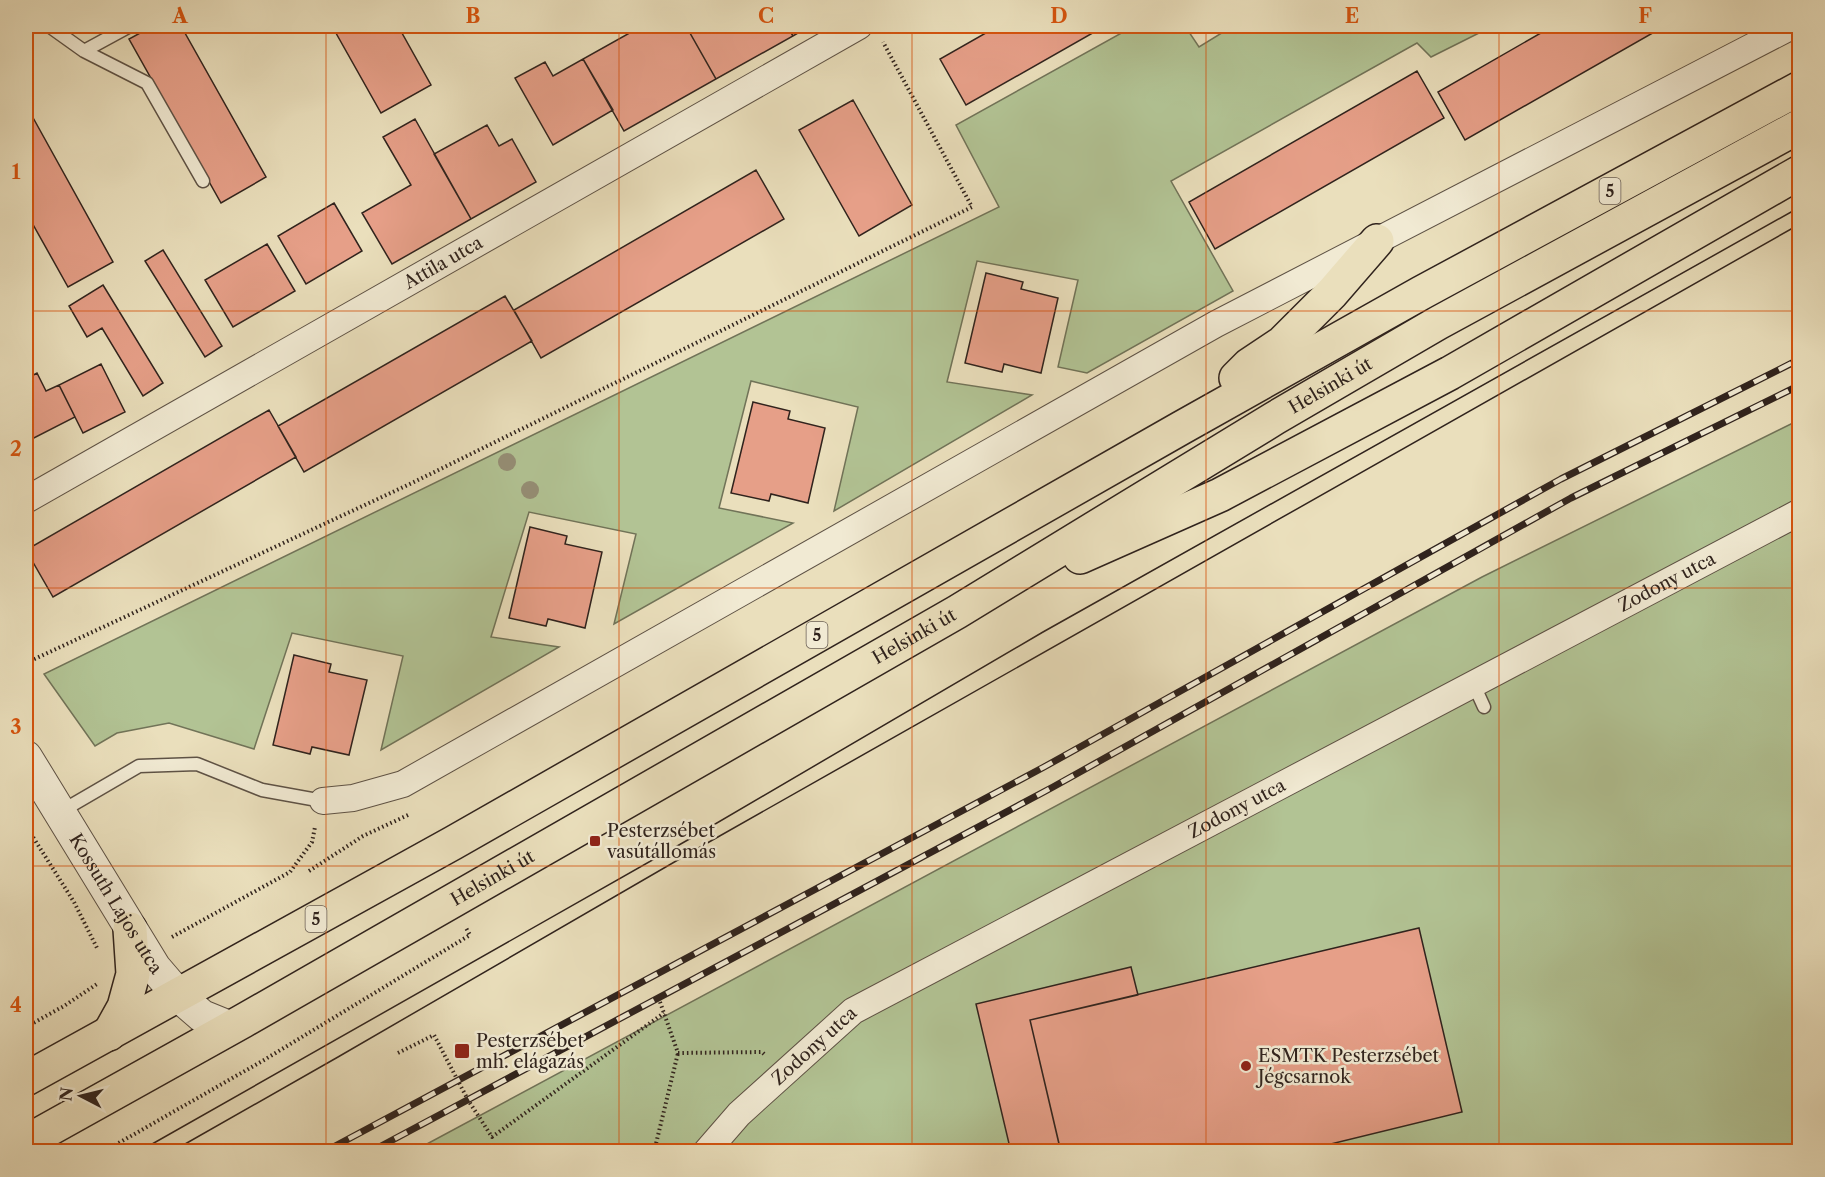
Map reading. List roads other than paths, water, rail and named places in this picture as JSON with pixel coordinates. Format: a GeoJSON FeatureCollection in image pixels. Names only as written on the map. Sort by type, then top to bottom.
{"type":"FeatureCollection","features":[{"type":"Feature","properties":{"kind":"main road","name":"Helsinki út"},"geometry":{"type":"LineString","coordinates":[[26,1079],[453,843],[1421,293],[1800,88]]}},
{"type":"Feature","properties":{"kind":"main road","name":"Helsinki út"},"geometry":{"type":"LineString","coordinates":[[26,1143],[957,612],[1275,418],[1438,323],[1800,126]]}},
{"type":"Feature","properties":{"kind":"main road"},"geometry":{"type":"LineString","coordinates":[[957,612],[1220,495],[1450,373],[1800,172]]}},
{"type":"Feature","properties":{"kind":"main road"},"geometry":{"type":"LineString","coordinates":[[1181,428],[1249,365],[1282,344],[1332,293],[1377,241]]}},
{"type":"Feature","properties":{"kind":"main road"},"geometry":{"type":"LineString","coordinates":[[109,1034],[124,1007],[133,974],[136,948]]}},
{"type":"Feature","properties":{"kind":"street"},"geometry":{"type":"LineString","coordinates":[[322,801],[353,798],[403,784],[1216,324],[1792,26]]}},
{"type":"Feature","properties":{"kind":"street","name":"Attila utca"},"geometry":{"type":"LineString","coordinates":[[26,500],[869,30]]}},
{"type":"Feature","properties":{"kind":"street","name":"Zodony utca"},"geometry":{"type":"LineString","coordinates":[[706,1152],[739,1114],[853,1011],[1479,696],[1800,512]]}},
{"type":"Feature","properties":{"kind":"street","name":"Kossuth Lajos utca"},"geometry":{"type":"LineString","coordinates":[[26,757],[136,948],[178,996],[202,1016],[229,1028]]}},
{"type":"Feature","properties":{"kind":"lane"},"geometry":{"type":"LineString","coordinates":[[50,26],[84,51],[147,83],[202,181]]}},
{"type":"Feature","properties":{"kind":"lane"},"geometry":{"type":"LineString","coordinates":[[84,51],[130,26]]}},
{"type":"Feature","properties":{"kind":"lane"},"geometry":{"type":"LineString","coordinates":[[60,813],[139,766],[197,764],[262,790],[322,801]]}},
{"type":"Feature","properties":{"kind":"tram line"},"geometry":{"type":"LineString","coordinates":[[138,1152],[693,837],[1043,632],[1800,207]]}},
{"type":"Feature","properties":{"kind":"tram line"},"geometry":{"type":"LineString","coordinates":[[171,1152],[702,846],[1800,224]]}},
{"type":"Feature","properties":{"kind":"railway"},"geometry":{"type":"LineString","coordinates":[[324,1152],[1044,767],[1561,479],[1800,359]]}},
{"type":"Feature","properties":{"kind":"railway"},"geometry":{"type":"LineString","coordinates":[[370,1152],[1053,787],[1571,498],[1800,385]]}},
{"type":"Feature","properties":{"kind":"place","name":"Pesterzsébet vasútállomás"},"geometry":{"type":"Point","coordinates":[595,841]}},
{"type":"Feature","properties":{"kind":"place","name":"Pesterzsébet mh. elágazás"},"geometry":{"type":"Point","coordinates":[462,1051]}},
{"type":"Feature","properties":{"kind":"place","name":"ESMTK Pesterzsébet Jégcsarnok"},"geometry":{"type":"Point","coordinates":[1246,1066]}}]}
